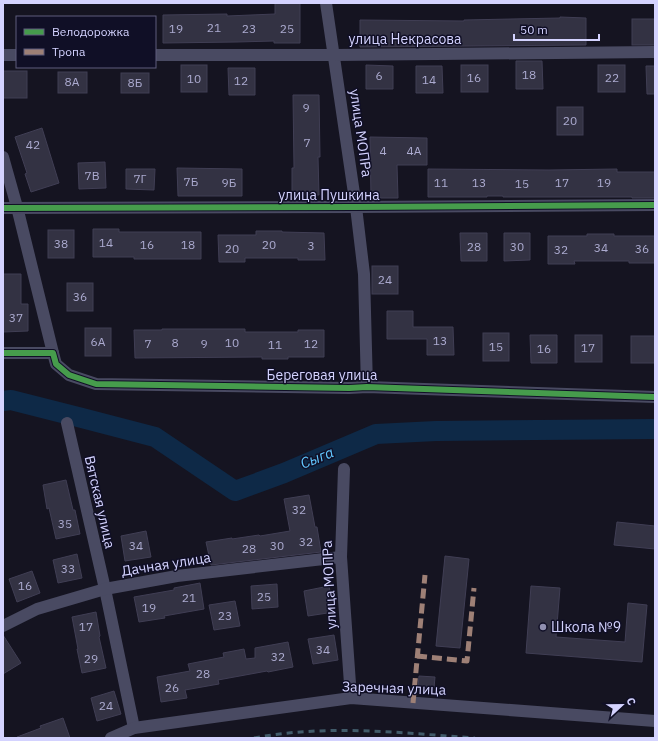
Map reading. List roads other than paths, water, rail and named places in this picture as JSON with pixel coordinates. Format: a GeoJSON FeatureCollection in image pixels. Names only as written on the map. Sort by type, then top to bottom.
{"type":"FeatureCollection","features":[{"type":"Feature","properties":{"kind":"street","name":"улица МОПРа"},"geometry":{"type":"LineString","coordinates":[[326,3],[356,207],[364,274],[367,387]]}},
{"type":"Feature","properties":{"kind":"street","name":"улица Некрасова"},"geometry":{"type":"LineString","coordinates":[[156,55],[655,52]]}},
{"type":"Feature","properties":{"kind":"street"},"geometry":{"type":"LineString","coordinates":[[3,55],[16,55]]}},
{"type":"Feature","properties":{"kind":"street"},"geometry":{"type":"LineString","coordinates":[[3,157],[17,207],[53,353],[3,353]]}},
{"type":"Feature","properties":{"kind":"street","name":"улица Пушкина"},"geometry":{"type":"LineString","coordinates":[[3,208],[655,205]]}},
{"type":"Feature","properties":{"kind":"street","name":"Береговая улица"},"geometry":{"type":"LineString","coordinates":[[53,353],[56,364],[69,375],[96,384],[348,388],[367,387],[655,397]]}},
{"type":"Feature","properties":{"kind":"street","name":"Вятская улица"},"geometry":{"type":"LineString","coordinates":[[67,423],[134,728]]}},
{"type":"Feature","properties":{"kind":"street","name":"улица МОПРа"},"geometry":{"type":"LineString","coordinates":[[344,469],[340,557],[351,698]]}},
{"type":"Feature","properties":{"kind":"street","name":"Дачная улица"},"geometry":{"type":"LineString","coordinates":[[3,626],[37,609],[104,589],[177,576],[340,557]]}},
{"type":"Feature","properties":{"kind":"street","name":"Заречная улица"},"geometry":{"type":"LineString","coordinates":[[111,738],[134,728],[351,698],[655,721]]}},
{"type":"Feature","properties":{"kind":"waterway","name":"Сыга"},"geometry":{"type":"LineString","coordinates":[[3,401],[11,400],[155,437],[235,491],[284,473],[376,434],[436,431],[655,429]]}},
{"type":"Feature","properties":{"kind":"railway"},"geometry":{"type":"LineString","coordinates":[[254,738],[309,731],[392,732],[475,738]]}},
{"type":"Feature","properties":{"kind":"place","name":"Школа №9"},"geometry":{"type":"Point","coordinates":[543,627]}}]}
